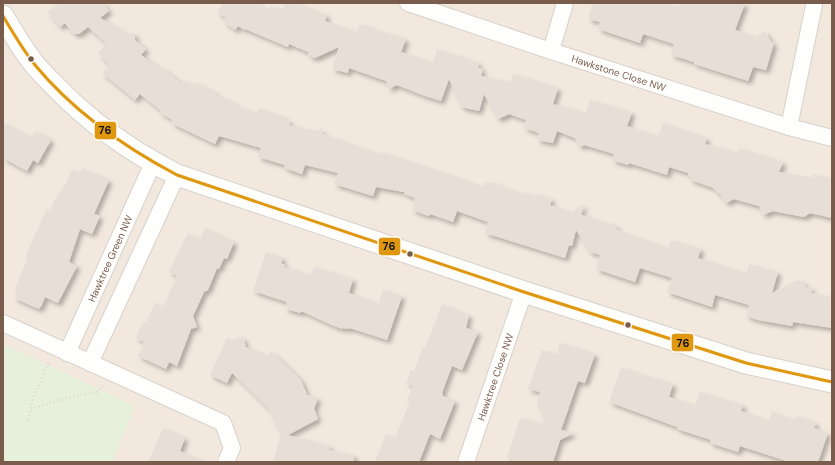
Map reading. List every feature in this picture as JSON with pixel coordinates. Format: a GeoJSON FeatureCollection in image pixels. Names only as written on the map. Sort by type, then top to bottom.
{"type":"FeatureCollection","features":[{"type":"Feature","properties":{"kind":"street","name":"Hawkstone Close NW"},"geometry":{"type":"LineString","coordinates":[[408,3],[551,51],[789,127],[832,138]]}},
{"type":"Feature","properties":{"kind":"street"},"geometry":{"type":"LineString","coordinates":[[551,51],[565,3]]}},
{"type":"Feature","properties":{"kind":"street"},"geometry":{"type":"LineString","coordinates":[[789,127],[814,5]]}},
{"type":"Feature","properties":{"kind":"street"},"geometry":{"type":"LineString","coordinates":[[3,16],[16,40],[36,66],[92,121],[153,163],[177,175],[524,292],[746,363],[832,382]]}},
{"type":"Feature","properties":{"kind":"street","name":"Hawktree Green NW"},"geometry":{"type":"LineString","coordinates":[[67,353],[153,163]]}},
{"type":"Feature","properties":{"kind":"street"},"geometry":{"type":"LineString","coordinates":[[90,363],[177,175]]}},
{"type":"Feature","properties":{"kind":"street","name":"Hawktree Close NW"},"geometry":{"type":"LineString","coordinates":[[466,462],[524,292]]}},
{"type":"Feature","properties":{"kind":"street"},"geometry":{"type":"LineString","coordinates":[[3,323],[223,423],[232,448],[226,462]]}},
{"type":"Feature","properties":{"kind":"path"},"geometry":{"type":"LineString","coordinates":[[28,420],[34,396],[50,361]]}},
{"type":"Feature","properties":{"kind":"path"},"geometry":{"type":"LineString","coordinates":[[31,409],[73,396],[97,392],[104,386]]}},
{"type":"Feature","properties":{"kind":"shaded area"},"geometry":{"type":"Polygon","coordinates":[[[3,3],[832,3],[832,462],[3,462],[3,3]]]}},
{"type":"Feature","properties":{"kind":"green space"},"geometry":{"type":"Polygon","coordinates":[[[3,344],[135,406],[112,462],[3,462],[3,344]]]}},
{"type":"Feature","properties":{"kind":"building"},"geometry":{"type":"Polygon","coordinates":[[[60,3],[103,3],[109,11],[100,18],[128,34],[135,33],[135,40],[146,49],[141,55],[159,68],[163,68],[182,84],[184,80],[194,86],[196,82],[216,93],[215,94],[256,115],[259,108],[284,117],[284,119],[290,121],[289,125],[314,131],[321,129],[323,134],[380,154],[381,152],[406,160],[484,187],[486,182],[491,184],[492,182],[523,194],[524,192],[537,197],[537,194],[552,199],[550,205],[571,212],[584,204],[581,213],[582,215],[617,226],[616,229],[647,241],[668,248],[671,240],[701,249],[698,258],[746,274],[749,264],[778,272],[772,293],[797,280],[803,282],[806,287],[812,288],[811,293],[832,297],[832,328],[793,322],[792,326],[758,320],[746,316],[749,305],[715,295],[712,307],[667,292],[672,278],[640,268],[635,282],[596,269],[600,255],[590,252],[576,230],[572,246],[569,245],[565,258],[485,233],[488,222],[457,211],[453,222],[430,214],[429,216],[412,210],[415,198],[404,194],[404,192],[376,187],[373,196],[334,184],[338,173],[305,165],[302,174],[284,168],[285,165],[258,157],[261,148],[219,136],[215,144],[171,123],[173,120],[160,113],[161,111],[140,94],[135,100],[102,73],[109,65],[98,53],[106,43],[88,27],[79,34],[74,34],[65,23],[60,27],[48,12],[60,3]]]}},
{"type":"Feature","properties":{"kind":"building"},"geometry":{"type":"Polygon","coordinates":[[[223,3],[256,3],[268,11],[272,6],[282,10],[285,3],[295,3],[327,15],[325,21],[357,33],[360,24],[406,39],[401,52],[433,63],[437,49],[479,63],[478,68],[483,69],[481,76],[510,82],[513,74],[558,88],[553,104],[586,113],[590,100],[632,112],[627,126],[658,136],[663,123],[707,138],[705,144],[738,153],[740,148],[783,162],[779,172],[813,178],[813,174],[832,179],[832,218],[810,213],[804,217],[773,211],[763,215],[759,206],[734,199],[726,203],[720,194],[713,189],[714,188],[691,180],[688,173],[669,167],[667,175],[629,163],[628,165],[612,160],[614,154],[584,145],[580,147],[575,138],[557,131],[553,143],[537,140],[539,133],[524,128],[526,120],[509,114],[498,119],[484,94],[479,111],[461,107],[449,79],[441,101],[397,85],[389,89],[386,81],[349,68],[348,73],[332,69],[339,47],[315,58],[309,56],[308,52],[289,44],[288,47],[238,26],[235,30],[224,22],[226,18],[217,12],[223,3]]]}},
{"type":"Feature","properties":{"kind":"building"},"geometry":{"type":"Polygon","coordinates":[[[593,3],[665,3],[677,7],[685,3],[745,3],[735,30],[755,37],[765,31],[771,42],[774,43],[766,70],[753,67],[748,81],[671,55],[674,44],[643,34],[640,43],[598,29],[600,22],[588,19],[593,3]]]}},
{"type":"Feature","properties":{"kind":"building"},"geometry":{"type":"Polygon","coordinates":[[[3,123],[31,138],[35,131],[51,140],[38,163],[33,160],[27,171],[3,158],[3,123]]]}},
{"type":"Feature","properties":{"kind":"building"},"geometry":{"type":"Polygon","coordinates":[[[82,168],[109,180],[94,214],[100,216],[92,234],[80,229],[69,262],[77,266],[58,303],[45,297],[39,309],[14,298],[18,290],[15,289],[28,258],[25,257],[47,209],[50,210],[72,170],[80,174],[82,168]]]}},
{"type":"Feature","properties":{"kind":"building"},"geometry":{"type":"Polygon","coordinates":[[[205,228],[234,242],[227,259],[224,258],[219,269],[217,268],[208,290],[204,292],[193,316],[197,327],[191,329],[177,366],[169,362],[166,369],[138,356],[144,342],[136,338],[143,322],[146,323],[155,303],[163,307],[177,276],[169,272],[188,234],[200,239],[205,228]]]}},
{"type":"Feature","properties":{"kind":"building"},"geometry":{"type":"Polygon","coordinates":[[[266,252],[283,258],[281,263],[285,265],[284,267],[311,275],[314,267],[353,279],[349,293],[379,304],[383,290],[402,296],[387,340],[350,328],[343,329],[334,326],[301,311],[301,313],[285,309],[287,302],[253,291],[266,252]]]}},
{"type":"Feature","properties":{"kind":"building"},"geometry":{"type":"Polygon","coordinates":[[[442,304],[469,315],[466,328],[478,332],[462,370],[452,366],[442,393],[443,396],[455,401],[440,439],[430,434],[419,462],[375,462],[386,434],[395,438],[410,401],[407,400],[413,386],[406,383],[411,370],[414,371],[423,347],[425,348],[442,304]]]}},
{"type":"Feature","properties":{"kind":"building"},"geometry":{"type":"Polygon","coordinates":[[[243,337],[246,347],[267,356],[271,351],[301,380],[307,395],[318,398],[314,409],[318,419],[288,435],[330,446],[329,450],[354,455],[354,462],[273,462],[281,434],[269,409],[232,373],[227,383],[210,375],[227,338],[232,340],[243,337]]]}},
{"type":"Feature","properties":{"kind":"building"},"geometry":{"type":"Polygon","coordinates":[[[560,343],[595,354],[585,383],[578,381],[561,430],[574,433],[560,440],[553,462],[518,462],[507,458],[520,418],[546,425],[537,402],[540,392],[528,389],[542,350],[557,354],[560,343]]]}},
{"type":"Feature","properties":{"kind":"building"},"geometry":{"type":"Polygon","coordinates":[[[621,367],[673,384],[669,397],[695,405],[700,392],[743,405],[741,411],[769,421],[772,412],[796,420],[797,416],[816,423],[814,428],[828,433],[818,462],[790,462],[740,446],[738,452],[710,443],[711,440],[677,429],[677,427],[609,402],[621,367]]]}},
{"type":"Feature","properties":{"kind":"building"},"geometry":{"type":"Polygon","coordinates":[[[163,428],[185,438],[180,451],[205,462],[148,462],[163,428]]]}},
{"type":"Feature","properties":{"kind":"transit line","name":"76"},"geometry":{"type":"LineString","coordinates":[[3,16],[35,65],[66,98],[100,127],[157,164],[177,175],[524,292],[746,363],[832,382]]}}]}
